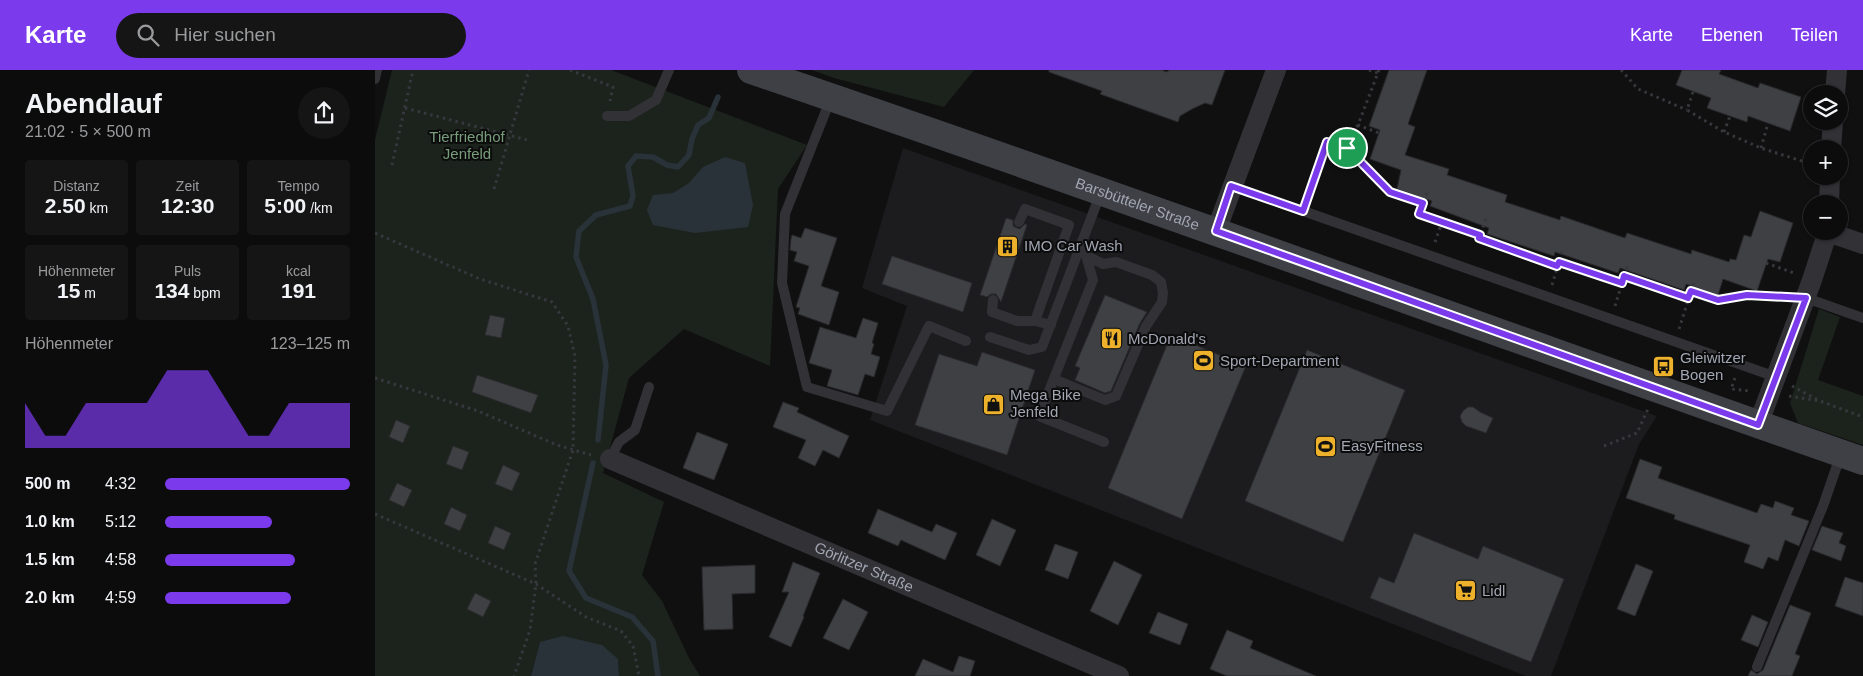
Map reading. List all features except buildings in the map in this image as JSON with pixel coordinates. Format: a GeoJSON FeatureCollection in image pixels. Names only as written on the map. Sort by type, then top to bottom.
{"type":"FeatureCollection","features":[{"type":"Feature","properties":{"kind":"main road","name":"Barsbütteler Straße"},"geometry":{"type":"LineString","coordinates":[[751,70],[1216,231],[1852,457]]}},
{"type":"Feature","properties":{"kind":"street"},"geometry":{"type":"LineString","coordinates":[[1216,231],[1231,186],[1276,70]]}},
{"type":"Feature","properties":{"kind":"street"},"geometry":{"type":"LineString","coordinates":[[1836,85],[1837,70]]}},
{"type":"Feature","properties":{"kind":"street"},"geometry":{"type":"LineString","coordinates":[[1848,238],[1863,244]]}},
{"type":"Feature","properties":{"kind":"street"},"geometry":{"type":"LineString","coordinates":[[1758,425],[1809,289],[1825,240]]}},
{"type":"Feature","properties":{"kind":"street","name":"Görlitzer Straße"},"geometry":{"type":"LineString","coordinates":[[610,459],[1119,676]]}},
{"type":"Feature","properties":{"kind":"lane"},"geometry":{"type":"LineString","coordinates":[[375,79],[377,70]]}},
{"type":"Feature","properties":{"kind":"lane"},"geometry":{"type":"LineString","coordinates":[[607,116],[629,116],[656,100],[669,70]]}},
{"type":"Feature","properties":{"kind":"lane"},"geometry":{"type":"LineString","coordinates":[[831,97],[785,214],[782,283],[807,387],[887,411],[929,326],[967,341]]}},
{"type":"Feature","properties":{"kind":"lane"},"geometry":{"type":"LineString","coordinates":[[1231,186],[1776,377]]}},
{"type":"Feature","properties":{"kind":"lane"},"geometry":{"type":"LineString","coordinates":[[990,336],[1029,350],[1042,347],[1101,191]]}},
{"type":"Feature","properties":{"kind":"lane"},"geometry":{"type":"LineString","coordinates":[[1019,222],[1025,209],[1069,225],[1035,321]]}},
{"type":"Feature","properties":{"kind":"lane"},"geometry":{"type":"LineString","coordinates":[[1082,241],[1093,280],[1039,416],[1104,442]]}},
{"type":"Feature","properties":{"kind":"lane"},"geometry":{"type":"LineString","coordinates":[[1054,379],[1105,400],[1116,396],[1146,326],[1162,302],[1161,282],[1152,275],[1116,262],[1103,264],[1087,256]]}},
{"type":"Feature","properties":{"kind":"lane"},"geometry":{"type":"LineString","coordinates":[[1809,289],[1863,318]]}},
{"type":"Feature","properties":{"kind":"lane"},"geometry":{"type":"LineString","coordinates":[[993,300],[992,312],[1017,321],[1035,321],[1051,325]]}},
{"type":"Feature","properties":{"kind":"lane"},"geometry":{"type":"LineString","coordinates":[[610,459],[619,442],[635,430],[649,387]]}},
{"type":"Feature","properties":{"kind":"lane"},"geometry":{"type":"LineString","coordinates":[[1757,667],[1823,506],[1852,457]]}},
{"type":"Feature","properties":{"kind":"path"},"geometry":{"type":"LineString","coordinates":[[392,166],[413,70]]}},
{"type":"Feature","properties":{"kind":"path"},"geometry":{"type":"LineString","coordinates":[[494,189],[529,70]]}},
{"type":"Feature","properties":{"kind":"path"},"geometry":{"type":"LineString","coordinates":[[570,70],[613,87],[607,116]]}},
{"type":"Feature","properties":{"kind":"path"},"geometry":{"type":"LineString","coordinates":[[1347,148],[1378,72],[1369,70]]}},
{"type":"Feature","properties":{"kind":"path"},"geometry":{"type":"LineString","coordinates":[[1621,70],[1638,89],[1687,110],[1724,132],[1761,148],[1803,161]]}},
{"type":"Feature","properties":{"kind":"path"},"geometry":{"type":"LineString","coordinates":[[1687,110],[1693,92]]}},
{"type":"Feature","properties":{"kind":"path"},"geometry":{"type":"LineString","coordinates":[[405,108],[531,141]]}},
{"type":"Feature","properties":{"kind":"path"},"geometry":{"type":"LineString","coordinates":[[1724,132],[1730,116]]}},
{"type":"Feature","properties":{"kind":"path"},"geometry":{"type":"LineString","coordinates":[[1761,148],[1768,123]]}},
{"type":"Feature","properties":{"kind":"path"},"geometry":{"type":"LineString","coordinates":[[1358,125],[1379,133]]}},
{"type":"Feature","properties":{"kind":"path"},"geometry":{"type":"LineString","coordinates":[[1303,211],[1327,142],[1347,148],[1390,192],[1423,203]]}},
{"type":"Feature","properties":{"kind":"path"},"geometry":{"type":"LineString","coordinates":[[1427,193],[1419,214],[1480,235]]}},
{"type":"Feature","properties":{"kind":"path"},"geometry":{"type":"LineString","coordinates":[[1486,219],[1479,238],[1622,283]]}},
{"type":"Feature","properties":{"kind":"path"},"geometry":{"type":"LineString","coordinates":[[1431,256],[1442,222]]}},
{"type":"Feature","properties":{"kind":"path"},"geometry":{"type":"LineString","coordinates":[[375,234],[480,278],[552,302],[568,326],[575,356],[573,450],[535,564],[536,584],[530,630],[514,676]]}},
{"type":"Feature","properties":{"kind":"path"},"geometry":{"type":"LineString","coordinates":[[1548,297],[1563,248]]}},
{"type":"Feature","properties":{"kind":"path"},"geometry":{"type":"LineString","coordinates":[[1766,263],[1809,289]]}},
{"type":"Feature","properties":{"kind":"path"},"geometry":{"type":"LineString","coordinates":[[1611,319],[1628,264]]}},
{"type":"Feature","properties":{"kind":"path"},"geometry":{"type":"LineString","coordinates":[[1624,276],[1688,298]]}},
{"type":"Feature","properties":{"kind":"path"},"geometry":{"type":"LineString","coordinates":[[1675,342],[1694,282]]}},
{"type":"Feature","properties":{"kind":"path"},"geometry":{"type":"LineString","coordinates":[[1691,291],[1718,300],[1809,289]]}},
{"type":"Feature","properties":{"kind":"path"},"geometry":{"type":"LineString","coordinates":[[1776,377],[1820,401]]}},
{"type":"Feature","properties":{"kind":"path"},"geometry":{"type":"LineString","coordinates":[[375,378],[478,411],[573,450]]}},
{"type":"Feature","properties":{"kind":"path"},"geometry":{"type":"LineString","coordinates":[[1604,446],[1637,433],[1657,389]]}},
{"type":"Feature","properties":{"kind":"path"},"geometry":{"type":"LineString","coordinates":[[375,514],[536,584],[586,617],[621,631],[633,646],[639,676]]}},
{"type":"Feature","properties":{"kind":"shaded area"},"geometry":{"type":"Polygon","coordinates":[[[903,148],[1657,416],[1639,444],[1551,676],[1526,676],[870,420],[907,306],[862,288],[903,148]]]}},
{"type":"Feature","properties":{"kind":"shaded area"},"geometry":{"type":"Polygon","coordinates":[[[725,157],[745,163],[753,205],[748,227],[695,233],[653,225],[647,210],[653,195],[673,193],[689,183],[703,167],[725,157]]]}},
{"type":"Feature","properties":{"kind":"shaded area"},"geometry":{"type":"Polygon","coordinates":[[[563,636],[602,645],[618,659],[619,676],[531,676],[540,642],[563,636]]]}},
{"type":"Feature","properties":{"kind":"green space","name":"Tierfriedhof Jenfeld"},"geometry":{"type":"Polygon","coordinates":[[[392,70],[611,70],[807,145],[778,189],[770,366],[684,329],[629,378],[603,473],[664,502],[642,575],[662,601],[689,658],[700,676],[619,676],[618,659],[540,642],[531,676],[375,676],[375,140],[392,70]]]}},
{"type":"Feature","properties":{"kind":"green space"},"geometry":{"type":"Polygon","coordinates":[[[812,70],[974,70],[944,107],[834,78],[812,70]]]}},
{"type":"Feature","properties":{"kind":"green space"},"geometry":{"type":"Polygon","coordinates":[[[1819,309],[1840,317],[1818,380],[1863,396],[1863,445],[1798,423],[1790,403],[1819,309]]]}},
{"type":"Feature","properties":{"kind":"waterway"},"geometry":{"type":"LineString","coordinates":[[598,440],[606,365],[593,299],[576,257],[579,231],[596,215],[630,206],[633,196],[628,166],[636,156],[653,157],[667,165],[678,167],[689,155],[692,139],[698,125],[709,118],[718,97]]}},
{"type":"Feature","properties":{"kind":"waterway"},"geometry":{"type":"LineString","coordinates":[[593,463],[569,571],[586,598],[632,617],[653,641],[658,676]]}},
{"type":"Feature","properties":{"kind":"place","name":"IMO Car Wash"},"geometry":{"type":"Point","coordinates":[1008,246]}},
{"type":"Feature","properties":{"kind":"place","name":"McDonald's"},"geometry":{"type":"Point","coordinates":[1112,339]}},
{"type":"Feature","properties":{"kind":"place","name":"Sport-Department"},"geometry":{"type":"Point","coordinates":[1204,361]}},
{"type":"Feature","properties":{"kind":"place","name":"Gleiwitzer Bogen"},"geometry":{"type":"Point","coordinates":[1664,367]}},
{"type":"Feature","properties":{"kind":"place","name":"Mega Bike Jenfeld"},"geometry":{"type":"Point","coordinates":[994,404]}},
{"type":"Feature","properties":{"kind":"place","name":"EasyFitness"},"geometry":{"type":"Point","coordinates":[1325,446]}},
{"type":"Feature","properties":{"kind":"place","name":"Lidl"},"geometry":{"type":"Point","coordinates":[1466,591]}},
{"type":"Feature","properties":{"kind":"route"},"geometry":{"type":"LineString","coordinates":[[1327,142],[1347,148],[1390,192],[1423,203],[1419,214],[1480,235],[1479,238],[1557,266],[1559,262],[1622,283],[1624,276],[1688,298],[1691,291],[1718,300],[1747,295],[1806,298],[1758,425],[1216,231],[1231,186],[1303,211],[1327,142]]}}]}
